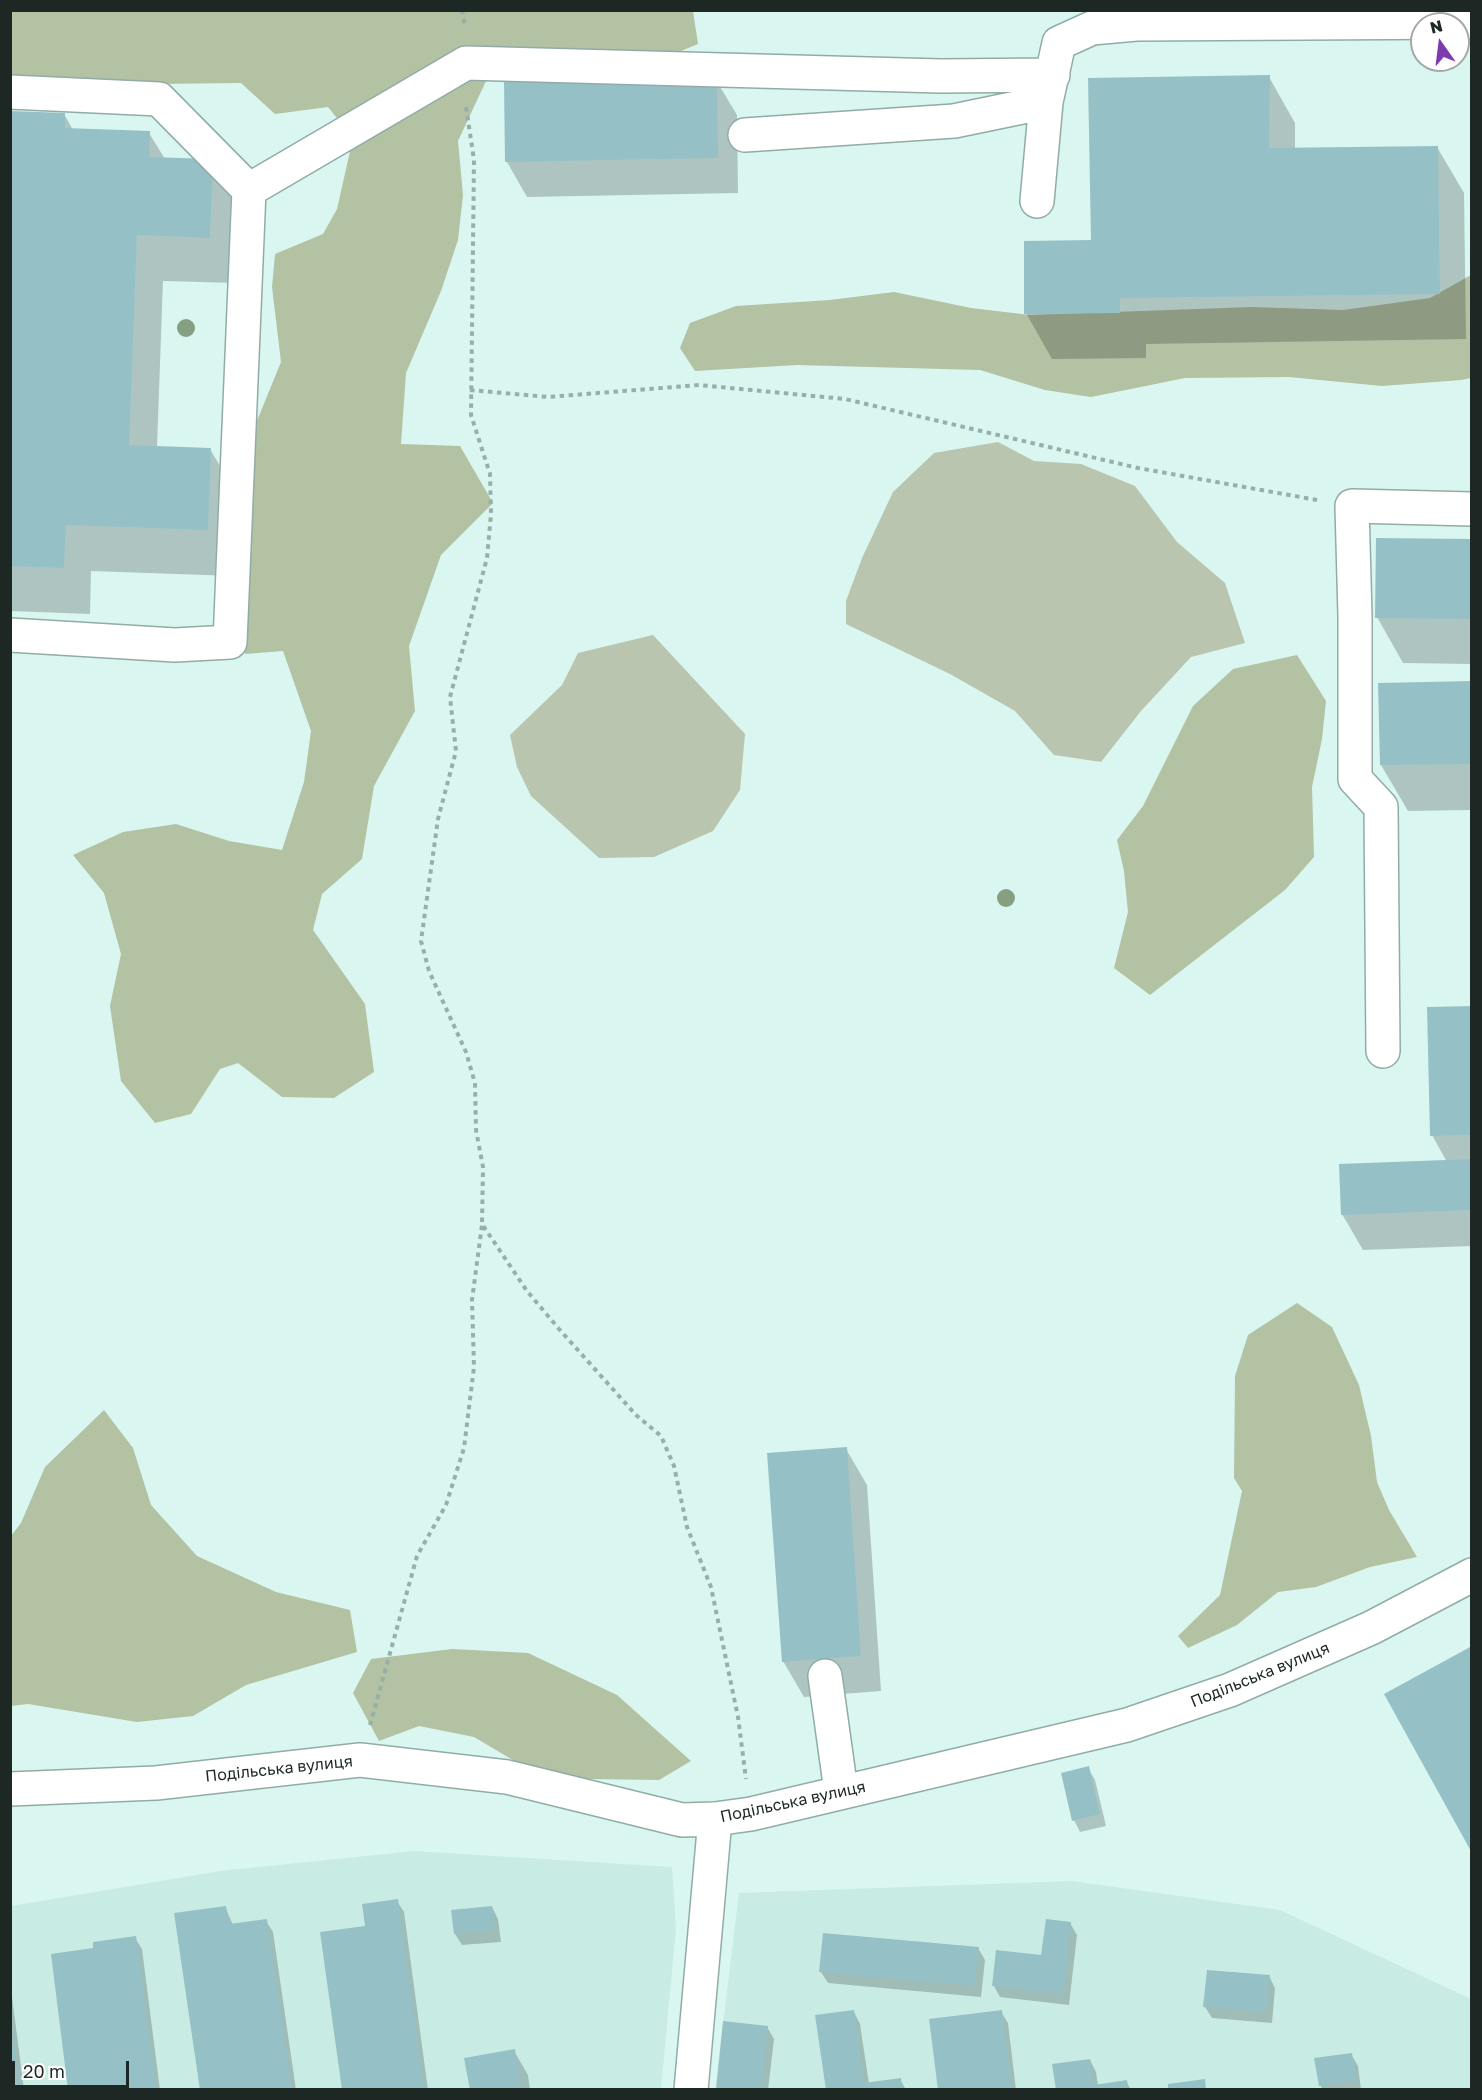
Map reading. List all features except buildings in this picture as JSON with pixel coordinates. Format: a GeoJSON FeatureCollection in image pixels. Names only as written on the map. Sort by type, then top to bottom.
{"type":"FeatureCollection","features":[{"type":"Feature","properties":{"kind":"street"},"geometry":{"type":"LineString","coordinates":[[1037,201],[1050,88],[1059,43],[1092,28],[1136,24],[1472,22]]}},
{"type":"Feature","properties":{"kind":"street"},"geometry":{"type":"LineString","coordinates":[[249,190],[466,63],[941,76],[1050,88]]}},
{"type":"Feature","properties":{"kind":"street"},"geometry":{"type":"LineString","coordinates":[[745,135],[954,121],[1050,88]]}},
{"type":"Feature","properties":{"kind":"street"},"geometry":{"type":"LineString","coordinates":[[10,92],[159,99],[249,190],[230,642],[175,645],[10,635]]}},
{"type":"Feature","properties":{"kind":"street"},"geometry":{"type":"LineString","coordinates":[[1383,1051],[1381,807],[1355,779],[1352,506],[1472,509]]}},
{"type":"Feature","properties":{"kind":"street","name":"Подільська вулиця"},"geometry":{"type":"LineString","coordinates":[[10,1789],[156,1783],[360,1760],[507,1777],[682,1820],[715,1820],[751,1815],[841,1791],[1127,1725],[1230,1690],[1371,1628],[1472,1575]]}},
{"type":"Feature","properties":{"kind":"street"},"geometry":{"type":"LineString","coordinates":[[825,1676],[841,1791]]}},
{"type":"Feature","properties":{"kind":"street"},"geometry":{"type":"LineString","coordinates":[[691,2090],[715,1820]]}},
{"type":"Feature","properties":{"kind":"path"},"geometry":{"type":"LineString","coordinates":[[360,1760],[417,1556],[446,1505],[464,1448],[474,1367],[472,1300],[482,1224],[483,1167],[476,1130],[475,1083],[466,1052],[429,971],[421,940],[438,819],[456,751],[450,697],[487,558],[491,514],[490,474],[471,414],[474,160],[466,120],[466,35],[462,10]]}},
{"type":"Feature","properties":{"kind":"path"},"geometry":{"type":"LineString","coordinates":[[470,390],[548,397],[699,385],[845,399],[1138,468],[1352,506]]}},
{"type":"Feature","properties":{"kind":"path"},"geometry":{"type":"LineString","coordinates":[[482,1224],[527,1291],[558,1329],[621,1400],[661,1436],[674,1466],[687,1527],[711,1587],[738,1717],[751,1815]]}},
{"type":"Feature","properties":{"kind":"shaded area"},"geometry":{"type":"Polygon","coordinates":[[[10,11],[693,11],[698,44],[647,65],[493,66],[458,141],[463,195],[458,240],[441,291],[406,373],[401,444],[460,446],[493,503],[441,555],[409,646],[415,711],[374,786],[362,859],[322,894],[313,930],[365,1004],[374,1072],[334,1098],[282,1097],[238,1063],[220,1069],[191,1114],[155,1123],[121,1081],[110,1006],[121,954],[104,893],[73,855],[123,832],[176,824],[229,841],[282,850],[304,782],[311,731],[283,651],[245,654],[237,603],[233,523],[254,479],[252,433],[281,362],[272,287],[275,254],[323,234],[337,209],[353,138],[328,107],[275,114],[241,83],[150,84],[82,78],[11,80],[10,11]]]}},
{"type":"Feature","properties":{"kind":"shaded area"},"geometry":{"type":"Polygon","coordinates":[[[1471,275],[1471,378],[1461,380],[1382,386],[1289,377],[1185,378],[1091,397],[1045,390],[980,370],[797,365],[695,371],[680,348],[690,323],[736,306],[830,300],[894,292],[971,308],[1030,315],[1252,307],[1343,310],[1430,298],[1471,275]]]}},
{"type":"Feature","properties":{"kind":"shaded area"},"geometry":{"type":"Polygon","coordinates":[[[998,442],[1034,461],[1081,464],[1135,486],[1177,542],[1225,583],[1245,643],[1191,657],[1141,711],[1101,762],[1054,755],[1015,711],[950,674],[846,624],[846,601],[862,558],[893,492],[934,453],[998,442]]]}},
{"type":"Feature","properties":{"kind":"shaded area"},"geometry":{"type":"Polygon","coordinates":[[[653,635],[745,734],[740,790],[713,831],[654,857],[599,858],[531,796],[517,767],[510,735],[562,685],[578,653],[653,635]]]}},
{"type":"Feature","properties":{"kind":"shaded area"},"geometry":{"type":"Polygon","coordinates":[[[1297,655],[1326,701],[1322,739],[1312,787],[1314,857],[1285,890],[1150,995],[1114,968],[1128,912],[1124,871],[1117,840],[1143,806],[1193,706],[1233,669],[1297,655]]]}},
{"type":"Feature","properties":{"kind":"shaded area"},"geometry":{"type":"Polygon","coordinates":[[[1297,1303],[1332,1327],[1359,1385],[1371,1436],[1377,1482],[1389,1510],[1417,1557],[1370,1567],[1316,1587],[1278,1592],[1237,1625],[1188,1648],[1178,1636],[1220,1595],[1242,1491],[1234,1478],[1235,1376],[1248,1335],[1297,1303]]]}},
{"type":"Feature","properties":{"kind":"shaded area"},"geometry":{"type":"Polygon","coordinates":[[[104,1410],[133,1448],[151,1505],[197,1556],[276,1592],[350,1610],[357,1652],[246,1685],[193,1716],[137,1722],[28,1704],[11,1706],[11,1536],[21,1523],[45,1467],[104,1410]]]}},
{"type":"Feature","properties":{"kind":"shaded area"},"geometry":{"type":"Polygon","coordinates":[[[452,1649],[528,1653],[617,1695],[691,1761],[659,1780],[586,1779],[533,1772],[474,1737],[419,1726],[379,1741],[353,1693],[371,1659],[452,1649]]]}},
{"type":"Feature","properties":{"kind":"shaded area"},"geometry":{"type":"Polygon","coordinates":[[[414,1851],[672,1867],[676,1929],[661,2089],[11,2090],[11,1906],[220,1871],[414,1851]]]}},
{"type":"Feature","properties":{"kind":"shaded area"},"geometry":{"type":"Polygon","coordinates":[[[1072,1881],[1280,1910],[1471,1999],[1471,2089],[715,2090],[739,1893],[1072,1881]]]}}]}
